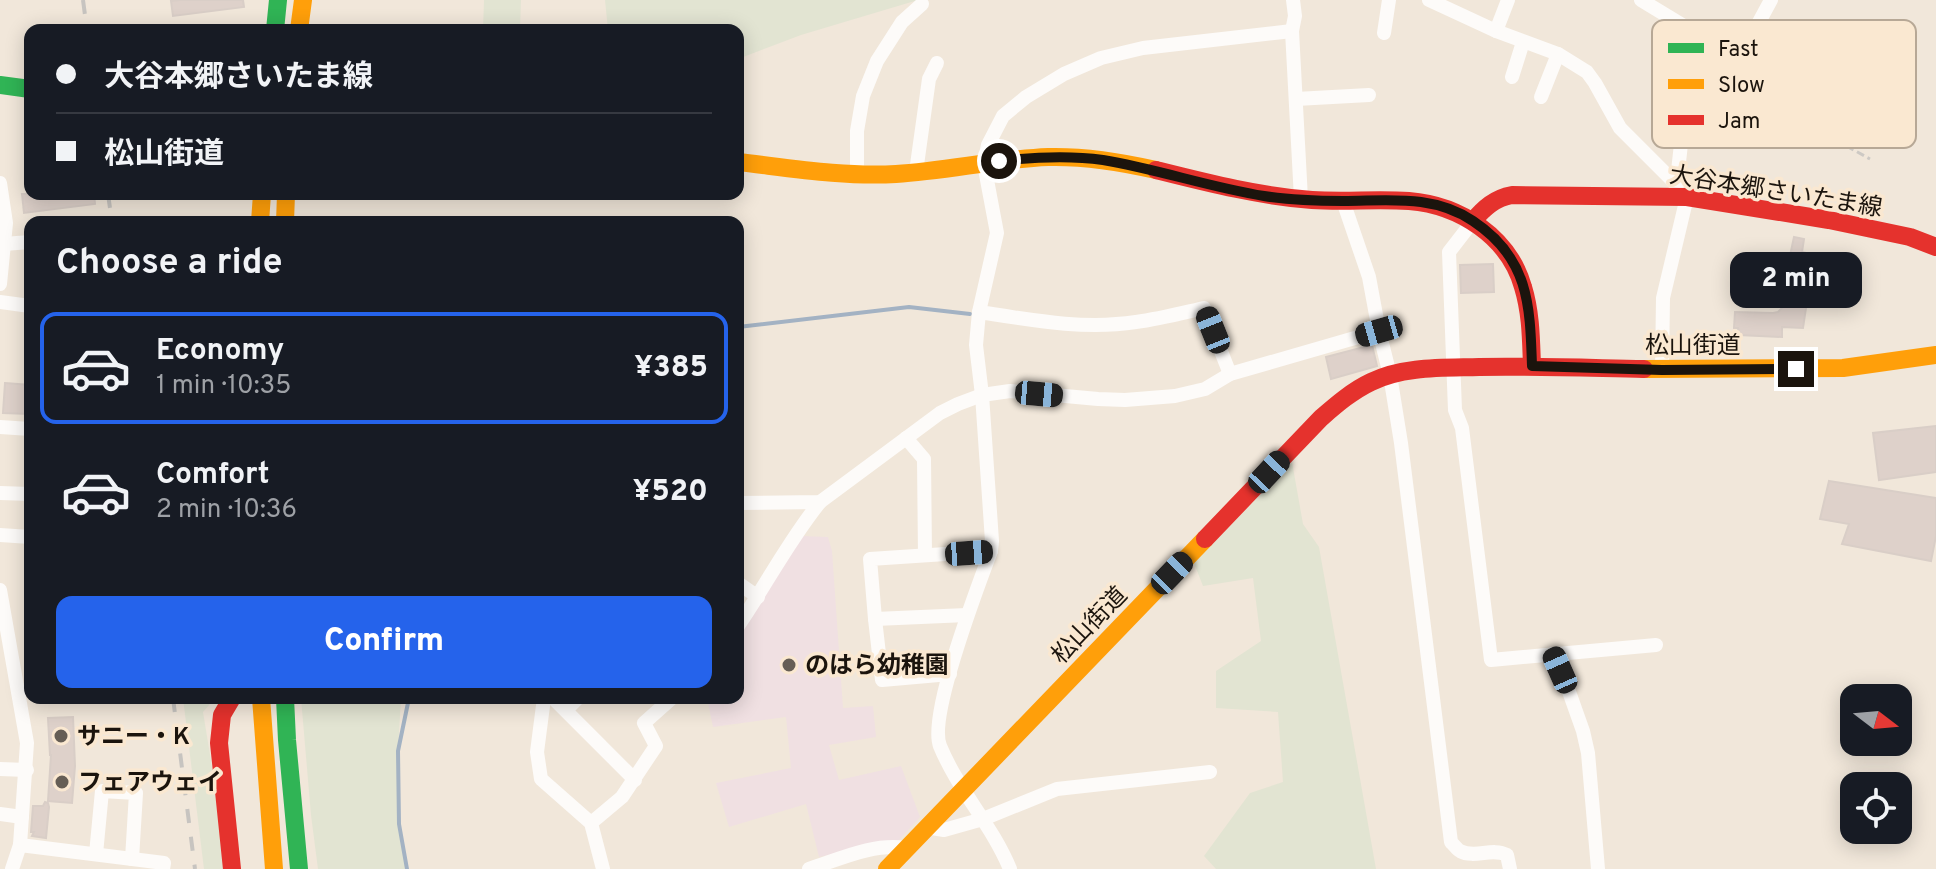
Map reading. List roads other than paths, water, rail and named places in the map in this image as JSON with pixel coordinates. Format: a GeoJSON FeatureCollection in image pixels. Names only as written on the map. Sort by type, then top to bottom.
{"type":"FeatureCollection","features":[{"type":"Feature","properties":{"kind":"main road"},"geometry":{"type":"LineString","coordinates":[[276,24],[278,0]]}},
{"type":"Feature","properties":{"kind":"main road"},"geometry":{"type":"LineString","coordinates":[[300,24],[303,0]]}},
{"type":"Feature","properties":{"kind":"main road"},"geometry":{"type":"LineString","coordinates":[[0,85],[24,88]]}},
{"type":"Feature","properties":{"kind":"main road"},"geometry":{"type":"LineString","coordinates":[[744,163],[857,174],[916,172],[1040,157],[1101,160],[1265,196],[1424,202],[1450,209],[1473,221],[1495,239],[1512,259],[1525,288],[1529,307],[1532,366]]}},
{"type":"Feature","properties":{"kind":"main road","name":"大谷本郷さいたま線"},"geometry":{"type":"LineString","coordinates":[[1473,221],[1490,203],[1512,195],[1679,193],[1910,237],[1936,247]]}},
{"type":"Feature","properties":{"kind":"main road","name":"松山街道"},"geometry":{"type":"LineString","coordinates":[[887,869],[1321,418],[1354,391],[1390,375],[1452,366],[1662,370],[1843,368],[1936,355]]}},
{"type":"Feature","properties":{"kind":"main road"},"geometry":{"type":"LineString","coordinates":[[228,704],[222,715],[219,743],[232,869]]}},
{"type":"Feature","properties":{"kind":"main road"},"geometry":{"type":"LineString","coordinates":[[219,743],[235,704]]}},
{"type":"Feature","properties":{"kind":"main road"},"geometry":{"type":"LineString","coordinates":[[261,704],[274,869]]}},
{"type":"Feature","properties":{"kind":"main road"},"geometry":{"type":"LineString","coordinates":[[285,704],[299,869]]}},
{"type":"Feature","properties":{"kind":"street"},"geometry":{"type":"LineString","coordinates":[[1293,0],[1301,199]]}},
{"type":"Feature","properties":{"kind":"street"},"geometry":{"type":"LineString","coordinates":[[1384,33],[1389,0]]}},
{"type":"Feature","properties":{"kind":"street"},"geometry":{"type":"LineString","coordinates":[[1429,0],[1496,31],[1558,54],[1587,72],[1620,128],[1679,193]]}},
{"type":"Feature","properties":{"kind":"street"},"geometry":{"type":"LineString","coordinates":[[1496,31],[1508,0]]}},
{"type":"Feature","properties":{"kind":"street"},"geometry":{"type":"LineString","coordinates":[[1641,0],[1674,20]]}},
{"type":"Feature","properties":{"kind":"street"},"geometry":{"type":"LineString","coordinates":[[1760,20],[1771,0]]}},
{"type":"Feature","properties":{"kind":"street"},"geometry":{"type":"LineString","coordinates":[[857,174],[857,131],[863,96],[877,61],[902,22],[922,4]]}},
{"type":"Feature","properties":{"kind":"street"},"geometry":{"type":"LineString","coordinates":[[1010,869],[1001,847],[962,789],[938,743],[940,707],[992,541],[976,345],[979,312],[997,233],[984,164],[988,145],[1003,116],[1026,97],[1064,74],[1101,58],[1143,48],[1292,31]]}},
{"type":"Feature","properties":{"kind":"street"},"geometry":{"type":"LineString","coordinates":[[1512,77],[1523,42]]}},
{"type":"Feature","properties":{"kind":"street"},"geometry":{"type":"LineString","coordinates":[[1541,97],[1558,54]]}},
{"type":"Feature","properties":{"kind":"street"},"geometry":{"type":"LineString","coordinates":[[916,172],[929,79],[937,63]]}},
{"type":"Feature","properties":{"kind":"street"},"geometry":{"type":"LineString","coordinates":[[1296,99],[1369,95]]}},
{"type":"Feature","properties":{"kind":"street"},"geometry":{"type":"LineString","coordinates":[[1662,370],[1663,298],[1679,193],[1681,148]]}},
{"type":"Feature","properties":{"kind":"street"},"geometry":{"type":"LineString","coordinates":[[0,183],[4,244],[0,284]]}},
{"type":"Feature","properties":{"kind":"street"},"geometry":{"type":"LineString","coordinates":[[1343,201],[1369,277],[1390,375],[1451,842],[1460,851],[1498,850],[1507,855],[1510,869]]}},
{"type":"Feature","properties":{"kind":"street"},"geometry":{"type":"LineString","coordinates":[[1473,221],[1449,252],[1452,366],[1455,410],[1462,428],[1491,660],[1656,645]]}},
{"type":"Feature","properties":{"kind":"street"},"geometry":{"type":"LineString","coordinates":[[4,244],[24,242]]}},
{"type":"Feature","properties":{"kind":"street"},"geometry":{"type":"LineString","coordinates":[[0,302],[24,305]]}},
{"type":"Feature","properties":{"kind":"street"},"geometry":{"type":"LineString","coordinates":[[979,312],[1050,323],[1092,325],[1136,323],[1204,308],[1230,374]]}},
{"type":"Feature","properties":{"kind":"street"},"geometry":{"type":"LineString","coordinates":[[744,617],[802,524],[820,502],[940,413],[958,404],[982,395],[1010,391],[1125,400],[1175,396],[1205,389],[1230,374],[1379,331]]}},
{"type":"Feature","properties":{"kind":"street"},"geometry":{"type":"LineString","coordinates":[[0,427],[24,429]]}},
{"type":"Feature","properties":{"kind":"street"},"geometry":{"type":"LineString","coordinates":[[906,438],[924,459],[925,555]]}},
{"type":"Feature","properties":{"kind":"street"},"geometry":{"type":"LineString","coordinates":[[0,493],[24,494]]}},
{"type":"Feature","properties":{"kind":"street"},"geometry":{"type":"LineString","coordinates":[[744,503],[820,502]]}},
{"type":"Feature","properties":{"kind":"street"},"geometry":{"type":"LineString","coordinates":[[0,535],[24,537]]}},
{"type":"Feature","properties":{"kind":"street"},"geometry":{"type":"LineString","coordinates":[[950,674],[882,680],[870,559],[991,551]]}},
{"type":"Feature","properties":{"kind":"street"},"geometry":{"type":"LineString","coordinates":[[744,587],[758,597]]}},
{"type":"Feature","properties":{"kind":"street"},"geometry":{"type":"LineString","coordinates":[[0,590],[6,647],[27,743],[20,845],[12,869]]}},
{"type":"Feature","properties":{"kind":"street"},"geometry":{"type":"LineString","coordinates":[[875,619],[967,615]]}},
{"type":"Feature","properties":{"kind":"street"},"geometry":{"type":"LineString","coordinates":[[1552,654],[1567,686],[1588,753],[1598,869]]}},
{"type":"Feature","properties":{"kind":"street"},"geometry":{"type":"LineString","coordinates":[[543,704],[537,752],[541,779],[591,823],[603,869]]}},
{"type":"Feature","properties":{"kind":"street"},"geometry":{"type":"LineString","coordinates":[[560,704],[635,780]]}},
{"type":"Feature","properties":{"kind":"street"},"geometry":{"type":"LineString","coordinates":[[566,710],[572,704]]}},
{"type":"Feature","properties":{"kind":"street"},"geometry":{"type":"LineString","coordinates":[[591,823],[622,797],[635,780],[656,746],[644,723],[665,704]]}},
{"type":"Feature","properties":{"kind":"street"},"geometry":{"type":"LineString","coordinates":[[0,769],[27,770]]}},
{"type":"Feature","properties":{"kind":"street"},"geometry":{"type":"LineString","coordinates":[[926,827],[944,830],[983,819],[1057,789],[1210,772]]}},
{"type":"Feature","properties":{"kind":"street"},"geometry":{"type":"LineString","coordinates":[[96,854],[102,791],[136,793],[132,859]]}},
{"type":"Feature","properties":{"kind":"street"},"geometry":{"type":"LineString","coordinates":[[0,814],[22,817]]}},
{"type":"Feature","properties":{"kind":"street"},"geometry":{"type":"LineString","coordinates":[[20,845],[164,863],[163,869]]}},
{"type":"Feature","properties":{"kind":"street"},"geometry":{"type":"LineString","coordinates":[[809,869],[873,848],[906,848]]}},
{"type":"Feature","properties":{"kind":"waterway"},"geometry":{"type":"LineString","coordinates":[[744,326],[909,307],[970,314]]}},
{"type":"Feature","properties":{"kind":"waterway"},"geometry":{"type":"LineString","coordinates":[[407,869],[399,824],[398,751],[408,704]]}},
{"type":"Feature","properties":{"kind":"railway"},"geometry":{"type":"LineString","coordinates":[[83,0],[86,24]]}},
{"type":"Feature","properties":{"kind":"railway"},"geometry":{"type":"LineString","coordinates":[[109,200],[111,216]]}},
{"type":"Feature","properties":{"kind":"railway"},"geometry":{"type":"LineString","coordinates":[[174,704],[195,869]]}},
{"type":"Feature","properties":{"kind":"place","name":"のはら幼稚園"},"geometry":{"type":"Point","coordinates":[789,665]}},
{"type":"Feature","properties":{"kind":"place","name":"サニー・K"},"geometry":{"type":"Point","coordinates":[61,736]}},
{"type":"Feature","properties":{"kind":"place","name":"フェアウェイ"},"geometry":{"type":"Point","coordinates":[62,782]}}]}
